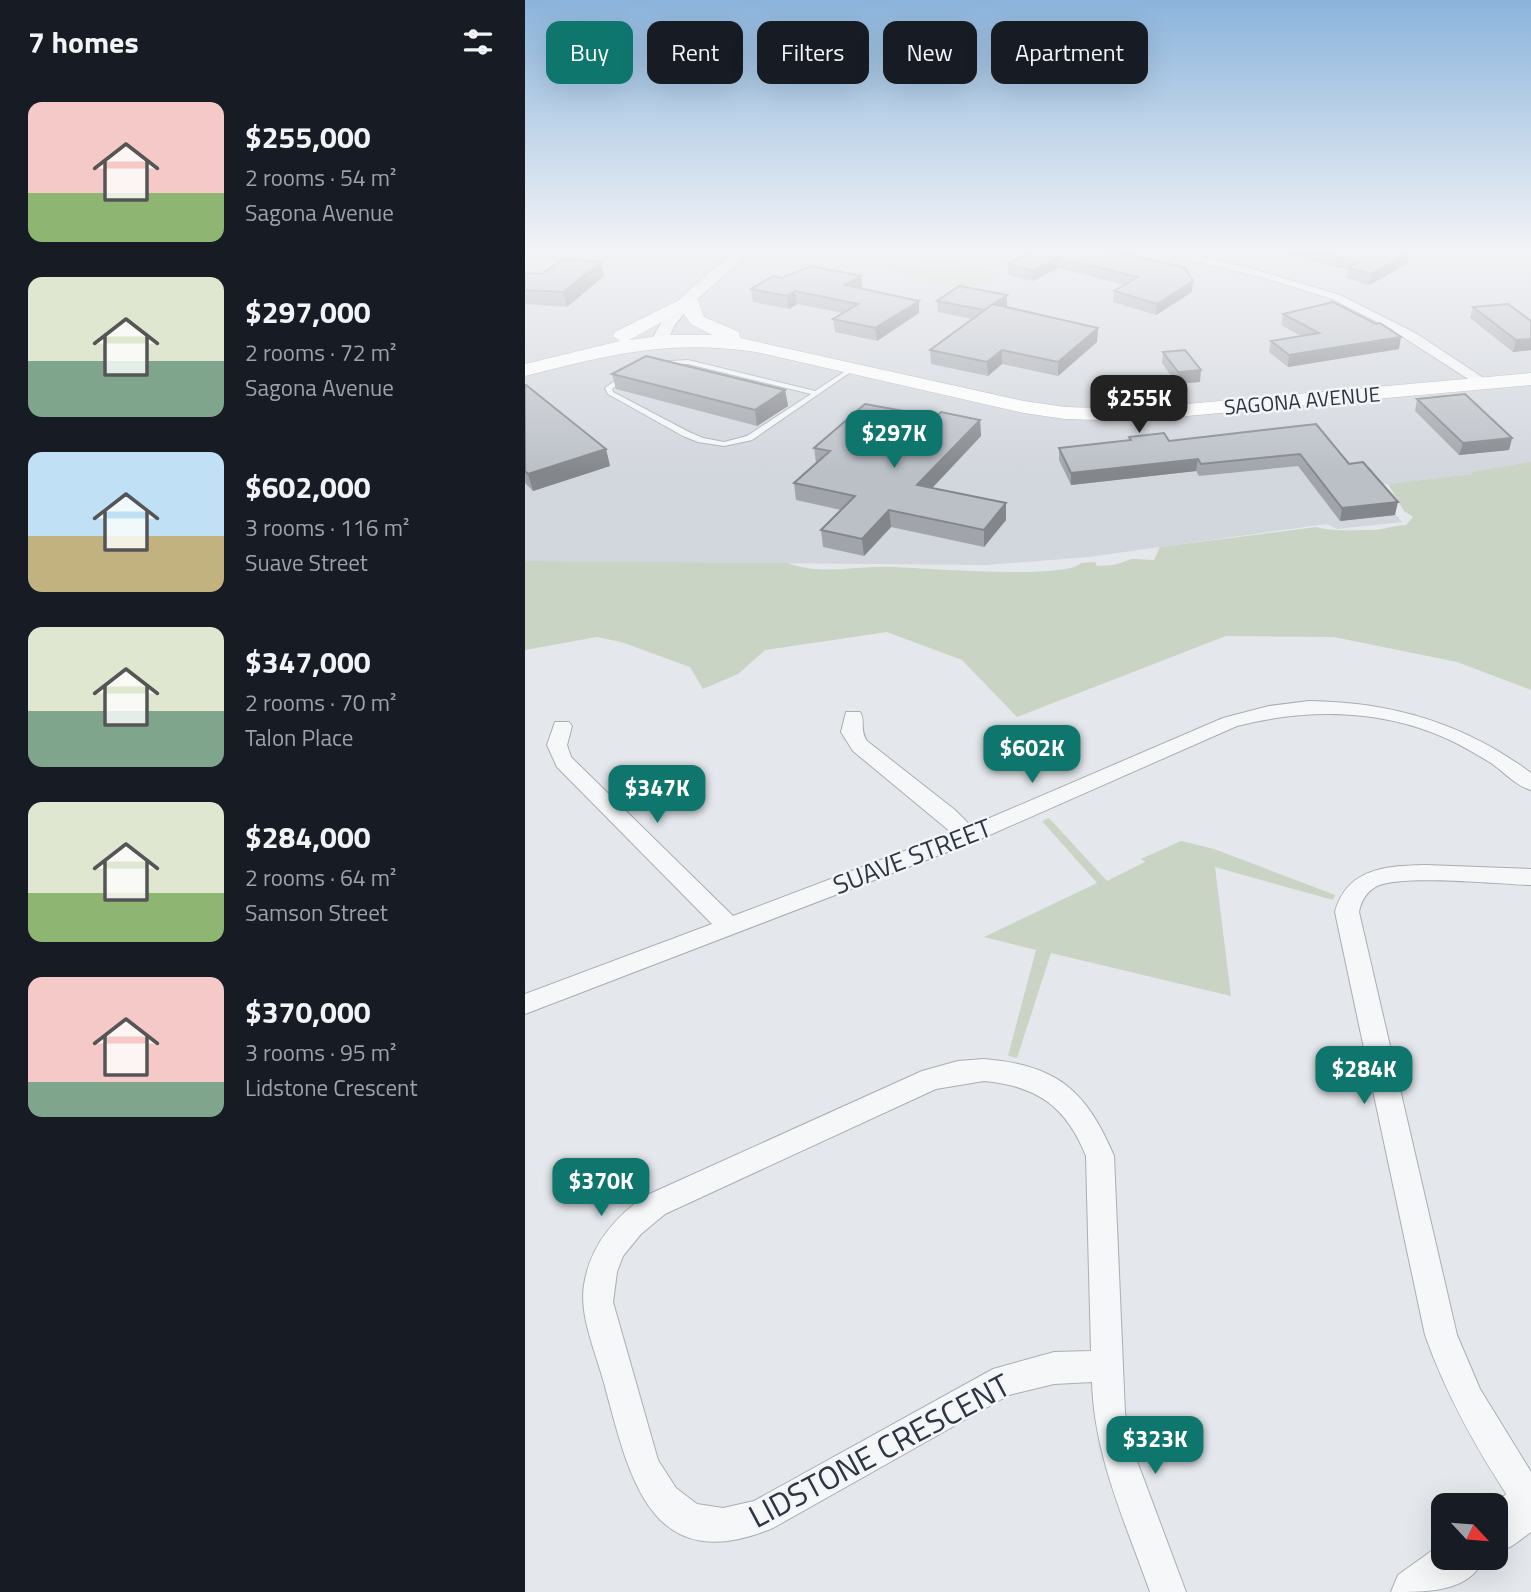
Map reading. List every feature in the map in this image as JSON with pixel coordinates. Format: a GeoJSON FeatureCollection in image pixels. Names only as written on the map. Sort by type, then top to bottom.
{"type":"FeatureCollection","features":[{"type":"Feature","properties":{"kind":"main road"},"geometry":{"type":"LineString","coordinates":[[525,370],[561,359],[647,324]]}},
{"type":"Feature","properties":{"kind":"main road"},"geometry":{"type":"LineString","coordinates":[[705,324],[756,345]]}},
{"type":"Feature","properties":{"kind":"main road","name":"SAGONA AVENUE"},"geometry":{"type":"LineString","coordinates":[[561,359],[660,340],[712,340],[756,345],[1005,403],[1086,414],[1178,412],[1531,379]]}},
{"type":"Feature","properties":{"kind":"street"},"geometry":{"type":"LineString","coordinates":[[660,340],[668,324]]}},
{"type":"Feature","properties":{"kind":"street"},"geometry":{"type":"LineString","coordinates":[[1392,324],[1484,383]]}},
{"type":"Feature","properties":{"kind":"street","name":"SUAVE STREET"},"geometry":{"type":"LineString","coordinates":[[525,1004],[968,836],[1230,722],[1263,712],[1302,707],[1364,709],[1425,723],[1480,747],[1531,783]]}},
{"type":"Feature","properties":{"kind":"street"},"geometry":{"type":"LineString","coordinates":[[853,716],[851,732],[860,746],[947,815],[968,836]]}},
{"type":"Feature","properties":{"kind":"street"},"geometry":{"type":"LineString","coordinates":[[562,726],[557,750],[564,762],[730,927]]}},
{"type":"Feature","properties":{"kind":"street"},"geometry":{"type":"LineString","coordinates":[[1509,1520],[1531,1502],[1477,1418],[1441,1335],[1347,912],[1358,888],[1382,875],[1531,877]]}},
{"type":"Feature","properties":{"kind":"street","name":"LIDSTONE CRESCENT"},"geometry":{"type":"LineString","coordinates":[[1106,1366],[1054,1367],[1005,1380],[761,1516],[740,1524],[719,1526],[698,1523],[679,1514],[663,1501],[651,1485],[643,1466],[598,1302],[598,1282],[611,1247],[624,1230],[655,1205],[931,1080],[965,1070],[1010,1071],[1042,1083],[1073,1105],[1094,1136],[1100,1156],[1106,1366],[1113,1436],[1168,1592]]}},
{"type":"Feature","properties":{"kind":"street"},"geometry":{"type":"LineString","coordinates":[[1415,1592],[1445,1570]]}},
{"type":"Feature","properties":{"kind":"lane"},"geometry":{"type":"LineString","coordinates":[[647,366],[666,361],[688,362],[816,393]]}},
{"type":"Feature","properties":{"kind":"lane"},"geometry":{"type":"LineString","coordinates":[[639,370],[611,383],[608,388],[610,393],[686,434],[712,443],[731,443],[749,439],[852,369]]}},
{"type":"Feature","properties":{"kind":"shaded area"},"geometry":{"type":"Polygon","coordinates":[[[525,324],[1531,324],[1531,463],[1472,472],[1473,474],[1372,486],[1402,522],[1337,529],[1327,524],[1088,557],[986,565],[525,561],[525,324]]]}},
{"type":"Feature","properties":{"kind":"green space"},"geometry":{"type":"Polygon","coordinates":[[[1531,462],[1531,690],[1457,662],[1334,637],[1226,636],[1017,717],[962,660],[887,632],[765,650],[738,674],[703,689],[690,667],[621,642],[597,637],[525,650],[525,561],[788,563],[813,569],[882,567],[1023,572],[1070,568],[1081,563],[1114,565],[1132,559],[1154,560],[1160,547],[1316,527],[1372,530],[1406,525],[1413,517],[1404,511],[1388,484],[1472,474],[1531,462]]]}},
{"type":"Feature","properties":{"kind":"green space"},"geometry":{"type":"Polygon","coordinates":[[[1049,818],[1107,881],[1145,862],[1141,859],[1181,841],[1214,849],[1335,895],[1333,900],[1215,867],[1231,996],[1051,953],[1017,1058],[1008,1056],[1036,950],[984,937],[1097,883],[1042,821],[1049,818]]]}},
{"type":"Feature","properties":{"kind":"building"},"geometry":{"type":"Polygon","coordinates":[[[858,324],[881,324],[875,328],[858,324]]]}},
{"type":"Feature","properties":{"kind":"building"},"geometry":{"type":"Polygon","coordinates":[[[965,324],[1082,324],[1098,328],[1058,362],[1002,350],[987,362],[930,350],[965,324]]]}},
{"type":"Feature","properties":{"kind":"building"},"geometry":{"type":"Polygon","coordinates":[[[1303,324],[1382,324],[1401,337],[1289,355],[1271,341],[1319,333],[1303,324]]]}},
{"type":"Feature","properties":{"kind":"building"},"geometry":{"type":"Polygon","coordinates":[[[1496,324],[1531,324],[1531,339],[1516,340],[1496,324]]]}},
{"type":"Feature","properties":{"kind":"building"},"geometry":{"type":"Polygon","coordinates":[[[1185,350],[1201,370],[1178,372],[1163,352],[1185,350]]]}},
{"type":"Feature","properties":{"kind":"building"},"geometry":{"type":"Polygon","coordinates":[[[646,356],[785,390],[755,410],[612,374],[646,356]]]}},
{"type":"Feature","properties":{"kind":"building"},"geometry":{"type":"Polygon","coordinates":[[[525,385],[606,449],[528,474],[525,471],[525,385]]]}},
{"type":"Feature","properties":{"kind":"building"},"geometry":{"type":"Polygon","coordinates":[[[1465,394],[1512,438],[1463,443],[1417,399],[1465,394]]]}},
{"type":"Feature","properties":{"kind":"building"},"geometry":{"type":"Polygon","coordinates":[[[865,404],[936,417],[941,412],[980,420],[917,485],[1006,503],[984,530],[889,510],[862,539],[821,530],[855,496],[794,483],[830,451],[814,448],[865,404]]]}},
{"type":"Feature","properties":{"kind":"building"},"geometry":{"type":"Polygon","coordinates":[[[1316,424],[1349,464],[1363,462],[1398,502],[1342,508],[1300,454],[1201,464],[1198,459],[1071,473],[1059,448],[1131,440],[1129,437],[1164,433],[1169,441],[1316,424]]]}}]}
